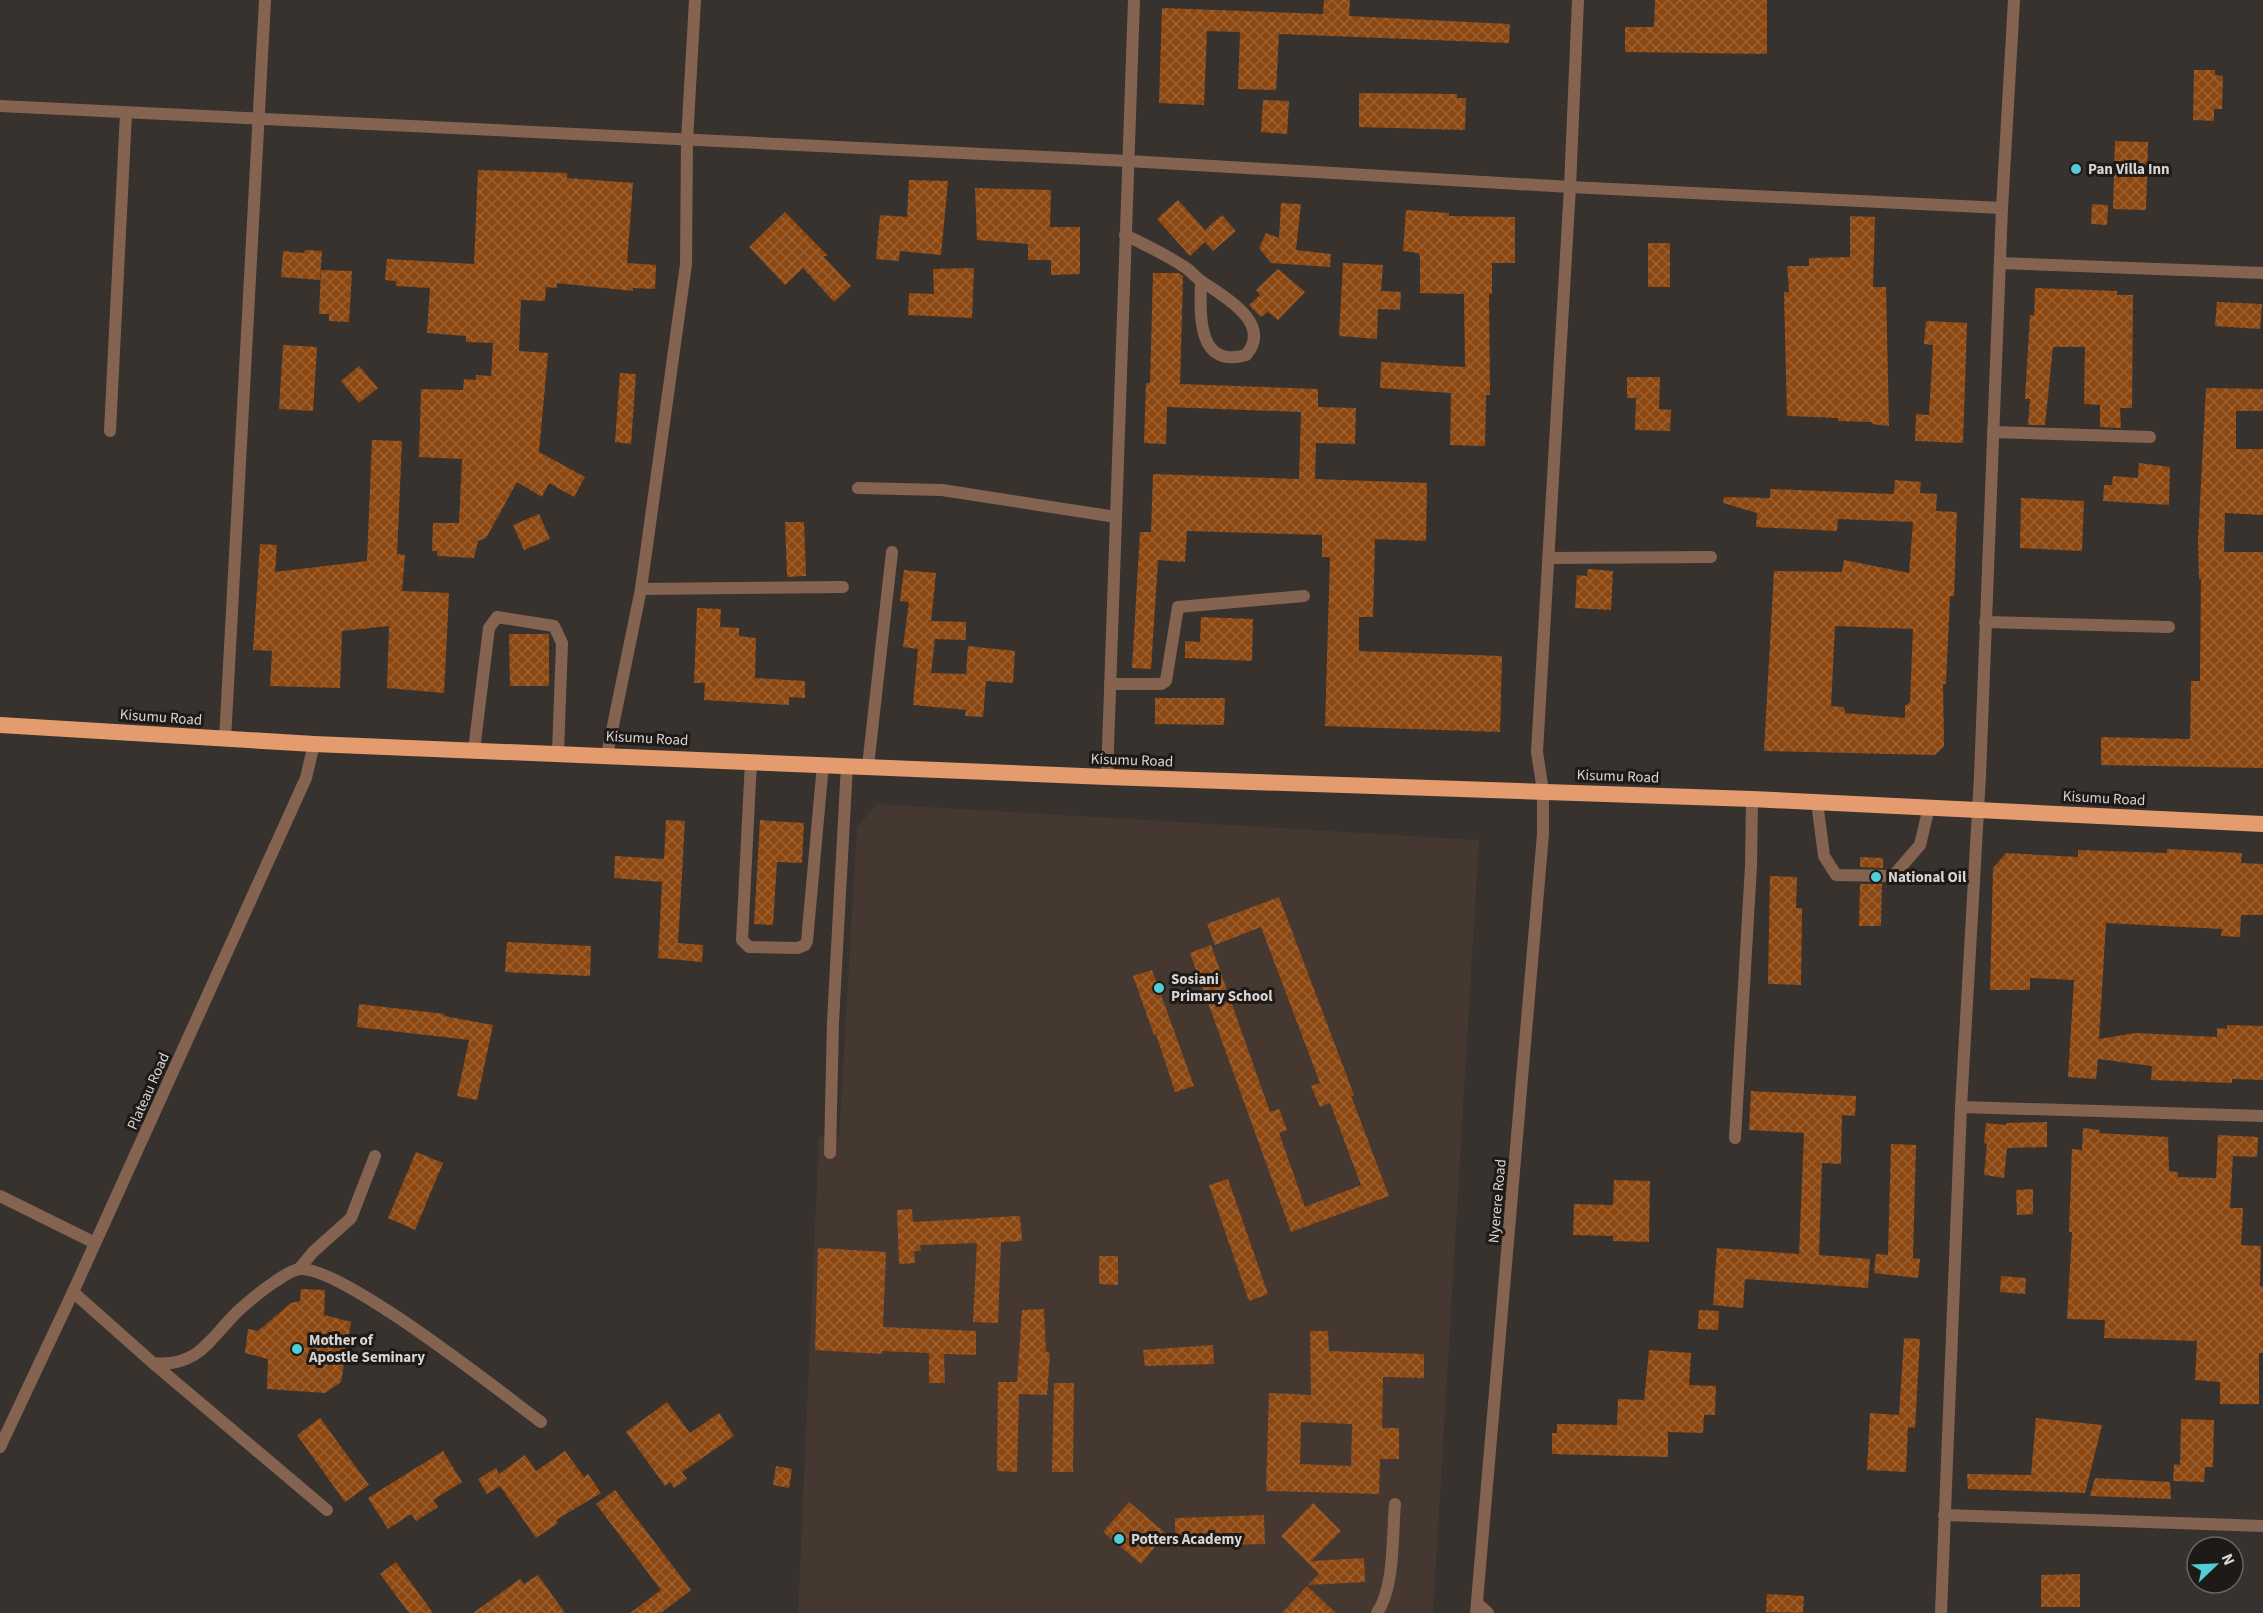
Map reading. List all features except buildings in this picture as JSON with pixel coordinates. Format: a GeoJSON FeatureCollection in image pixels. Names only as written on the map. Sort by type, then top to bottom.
{"type":"FeatureCollection","features":[{"type":"Feature","properties":{"kind":"highway","name":"Kisumu Road"},"geometry":{"type":"LineString","coordinates":[[0,725],[314,744],[1107,777],[1752,799],[2263,824]]}},
{"type":"Feature","properties":{"kind":"street"},"geometry":{"type":"LineString","coordinates":[[225,740],[265,0]]}},
{"type":"Feature","properties":{"kind":"street"},"geometry":{"type":"LineString","coordinates":[[607,755],[641,589],[686,264],[687,140],[695,0]]}},
{"type":"Feature","properties":{"kind":"street"},"geometry":{"type":"LineString","coordinates":[[1107,777],[1134,0]]}},
{"type":"Feature","properties":{"kind":"street","name":"Nyerere Road"},"geometry":{"type":"LineString","coordinates":[[1477,1608],[1542,846],[1543,791],[1537,752],[1570,187],[1578,0]]}},
{"type":"Feature","properties":{"kind":"street"},"geometry":{"type":"LineString","coordinates":[[1941,1613],[1961,1107],[1977,844],[1976,809],[1980,776],[1984,622],[2002,208],[2014,0]]}},
{"type":"Feature","properties":{"kind":"street"},"geometry":{"type":"LineString","coordinates":[[0,106],[1128,161],[1570,187],[2002,208]]}},
{"type":"Feature","properties":{"kind":"street"},"geometry":{"type":"LineString","coordinates":[[110,431],[126,113]]}},
{"type":"Feature","properties":{"kind":"street"},"geometry":{"type":"LineString","coordinates":[[1125,234],[1189,270],[1201,282],[1226,296],[1244,312],[1254,337],[1252,348],[1246,355],[1224,357],[1214,352],[1207,342],[1202,330],[1201,282]]}},
{"type":"Feature","properties":{"kind":"street"},"geometry":{"type":"LineString","coordinates":[[2000,263],[2263,273]]}},
{"type":"Feature","properties":{"kind":"street"},"geometry":{"type":"LineString","coordinates":[[1993,432],[2150,438]]}},
{"type":"Feature","properties":{"kind":"street"},"geometry":{"type":"LineString","coordinates":[[858,488],[942,490],[1116,517]]}},
{"type":"Feature","properties":{"kind":"street"},"geometry":{"type":"LineString","coordinates":[[868,766],[891,552]]}},
{"type":"Feature","properties":{"kind":"street"},"geometry":{"type":"LineString","coordinates":[[1548,558],[1711,557]]}},
{"type":"Feature","properties":{"kind":"street"},"geometry":{"type":"LineString","coordinates":[[641,589],[843,587]]}},
{"type":"Feature","properties":{"kind":"street"},"geometry":{"type":"LineString","coordinates":[[1110,684],[1161,684],[1166,681],[1178,608],[1304,596]]}},
{"type":"Feature","properties":{"kind":"street"},"geometry":{"type":"LineString","coordinates":[[474,750],[489,628],[497,617],[554,626],[558,632],[562,643],[558,753]]}},
{"type":"Feature","properties":{"kind":"street"},"geometry":{"type":"LineString","coordinates":[[1984,622],[2169,627]]}},
{"type":"Feature","properties":{"kind":"street","name":"Plateau Road"},"geometry":{"type":"LineString","coordinates":[[0,1447],[74,1292],[306,778],[314,744]]}},
{"type":"Feature","properties":{"kind":"street"},"geometry":{"type":"LineString","coordinates":[[751,761],[742,940],[749,947],[798,948],[805,945],[807,941],[823,764]]}},
{"type":"Feature","properties":{"kind":"street"},"geometry":{"type":"LineString","coordinates":[[830,1153],[833,1022],[847,765]]}},
{"type":"Feature","properties":{"kind":"street"},"geometry":{"type":"LineString","coordinates":[[1735,1138],[1751,866],[1752,799]]}},
{"type":"Feature","properties":{"kind":"street"},"geometry":{"type":"LineString","coordinates":[[1817,802],[1824,856],[1836,875],[1893,876],[1920,846],[1929,807]]}},
{"type":"Feature","properties":{"kind":"street"},"geometry":{"type":"LineString","coordinates":[[1961,1107],[2263,1116]]}},
{"type":"Feature","properties":{"kind":"street"},"geometry":{"type":"LineString","coordinates":[[153,1363],[169,1365],[187,1360],[204,1349],[260,1292],[299,1269],[313,1252],[351,1218],[375,1156]]}},
{"type":"Feature","properties":{"kind":"street"},"geometry":{"type":"LineString","coordinates":[[0,1196],[95,1243]]}},
{"type":"Feature","properties":{"kind":"street"},"geometry":{"type":"LineString","coordinates":[[299,1269],[318,1272],[365,1295],[541,1422]]}},
{"type":"Feature","properties":{"kind":"street"},"geometry":{"type":"LineString","coordinates":[[74,1292],[153,1363],[327,1510]]}},
{"type":"Feature","properties":{"kind":"street"},"geometry":{"type":"LineString","coordinates":[[1377,1613],[1383,1605],[1388,1585],[1395,1504]]}},
{"type":"Feature","properties":{"kind":"street"},"geometry":{"type":"LineString","coordinates":[[1944,1515],[2263,1526]]}},
{"type":"Feature","properties":{"kind":"street"},"geometry":{"type":"LineString","coordinates":[[1477,1608],[1488,1613]]}},
{"type":"Feature","properties":{"kind":"shaded area","name":"Sosiani Primary School"},"geometry":{"type":"Polygon","coordinates":[[[877,804],[1479,840],[1433,1613],[798,1613],[819,1137],[839,1138],[857,827],[877,804]]]}},
{"type":"Feature","properties":{"kind":"place","name":"Pan Villa Inn"},"geometry":{"type":"Point","coordinates":[2076,169]}},
{"type":"Feature","properties":{"kind":"place","name":"National Oil"},"geometry":{"type":"Point","coordinates":[1876,877]}},
{"type":"Feature","properties":{"kind":"place","name":"Sosiani Primary School"},"geometry":{"type":"Point","coordinates":[1159,988]}},
{"type":"Feature","properties":{"kind":"place","name":"Mother of Apostle Seminary"},"geometry":{"type":"Point","coordinates":[297,1349]}},
{"type":"Feature","properties":{"kind":"place","name":"Potters Academy"},"geometry":{"type":"Point","coordinates":[1119,1539]}}]}
